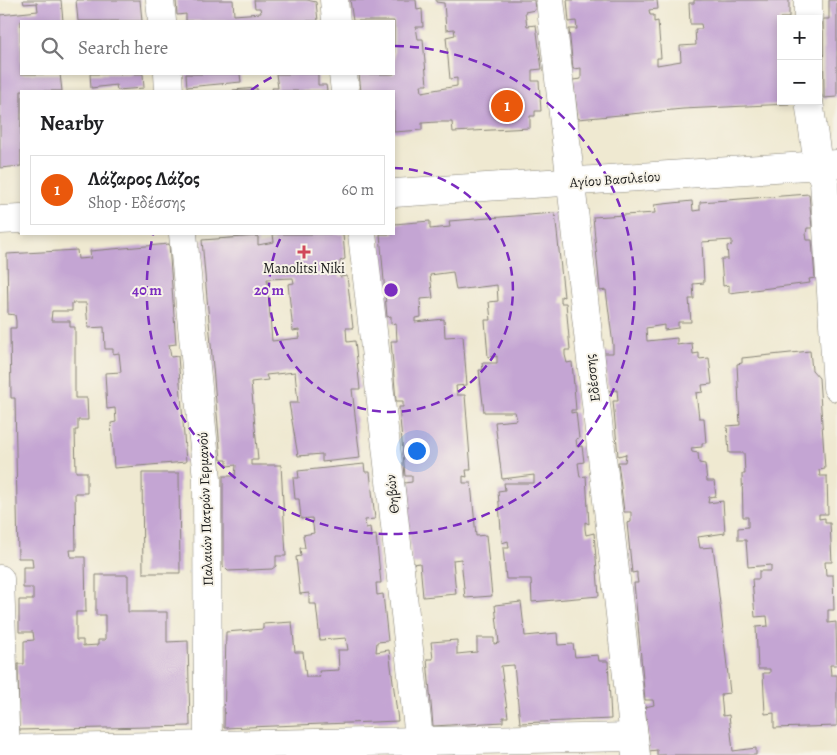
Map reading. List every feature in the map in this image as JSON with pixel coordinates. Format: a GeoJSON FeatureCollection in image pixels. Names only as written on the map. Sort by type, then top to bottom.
{"type":"FeatureCollection","features":[{"type":"Feature","properties":{"kind":"street"},"geometry":{"type":"LineString","coordinates":[[160,0],[162,20]]}},
{"type":"Feature","properties":{"kind":"street"},"geometry":{"type":"LineString","coordinates":[[334,0],[336,20]]}},
{"type":"Feature","properties":{"kind":"street","name":"Εδέσσης"},"geometry":{"type":"LineString","coordinates":[[550,0],[569,182],[635,746]]}},
{"type":"Feature","properties":{"kind":"street"},"geometry":{"type":"LineString","coordinates":[[808,0],[808,15]]}},
{"type":"Feature","properties":{"kind":"street"},"geometry":{"type":"LineString","coordinates":[[168,75],[169,90]]}},
{"type":"Feature","properties":{"kind":"street"},"geometry":{"type":"LineString","coordinates":[[343,75],[345,90]]}},
{"type":"Feature","properties":{"kind":"street"},"geometry":{"type":"LineString","coordinates":[[811,105],[828,165],[824,181],[837,387]]}},
{"type":"Feature","properties":{"kind":"street","name":"Αγίου Βασιλείου"},"geometry":{"type":"LineString","coordinates":[[395,193],[828,165]]}},
{"type":"Feature","properties":{"kind":"street"},"geometry":{"type":"LineString","coordinates":[[0,220],[20,218]]}},
{"type":"Feature","properties":{"kind":"street","name":"Παλαιών Πατρών Γερμανού"},"geometry":{"type":"LineString","coordinates":[[183,235],[207,479],[208,750]]}},
{"type":"Feature","properties":{"kind":"street","name":"Θηβών"},"geometry":{"type":"LineString","coordinates":[[362,235],[420,748]]}},
{"type":"Feature","properties":{"kind":"street"},"geometry":{"type":"LineString","coordinates":[[0,579],[4,751],[635,746]]}},
{"type":"Feature","properties":{"kind":"building"},"geometry":{"type":"Polygon","coordinates":[[[23,0],[61,0],[63,20],[20,20],[20,75],[60,75],[62,90],[20,90],[20,166],[0,168],[0,15],[38,11],[37,3],[24,4],[23,0]]]}},
{"type":"Feature","properties":{"kind":"building"},"geometry":{"type":"Polygon","coordinates":[[[76,0],[140,0],[142,20],[78,20],[76,0]]]}},
{"type":"Feature","properties":{"kind":"building"},"geometry":{"type":"Polygon","coordinates":[[[176,0],[233,0],[234,15],[261,13],[260,8],[255,8],[254,0],[307,0],[316,2],[318,20],[186,20],[186,14],[177,15],[176,0]]]}},
{"type":"Feature","properties":{"kind":"building"},"geometry":{"type":"Polygon","coordinates":[[[350,0],[416,0],[417,10],[422,9],[423,27],[416,27],[418,39],[423,39],[427,85],[421,85],[422,92],[457,86],[457,78],[450,79],[446,37],[455,35],[454,29],[446,30],[444,3],[436,2],[436,0],[534,0],[535,10],[525,12],[527,26],[536,25],[542,69],[532,70],[532,81],[539,81],[541,111],[535,111],[535,116],[530,116],[530,128],[453,132],[452,122],[437,122],[422,123],[422,130],[395,132],[395,90],[361,90],[359,75],[395,75],[395,20],[353,20],[350,0]]]}},
{"type":"Feature","properties":{"kind":"building"},"geometry":{"type":"Polygon","coordinates":[[[567,0],[657,0],[658,9],[649,10],[650,15],[654,15],[654,22],[658,21],[661,58],[657,58],[657,65],[681,61],[680,46],[696,45],[695,29],[702,29],[701,24],[690,24],[689,3],[694,3],[694,0],[789,0],[789,15],[777,15],[777,105],[683,109],[578,119],[573,80],[581,79],[581,68],[573,69],[569,29],[577,29],[576,21],[569,22],[567,0]]]}},
{"type":"Feature","properties":{"kind":"building"},"geometry":{"type":"Polygon","coordinates":[[[829,0],[837,0],[837,97],[824,98],[823,19],[829,19],[829,0]]]}},
{"type":"Feature","properties":{"kind":"building"},"geometry":{"type":"Polygon","coordinates":[[[90,75],[143,75],[144,88],[117,90],[116,85],[91,88],[90,75]]]}},
{"type":"Feature","properties":{"kind":"building"},"geometry":{"type":"Polygon","coordinates":[[[186,75],[240,75],[241,82],[187,87],[186,75]]]}},
{"type":"Feature","properties":{"kind":"building"},"geometry":{"type":"Polygon","coordinates":[[[276,75],[318,75],[318,85],[326,85],[327,90],[273,90],[272,88],[278,88],[276,75]]]}},
{"type":"Feature","properties":{"kind":"building"},"geometry":{"type":"Polygon","coordinates":[[[257,88],[257,90],[233,90],[257,88]]]}},
{"type":"Feature","properties":{"kind":"building"},"geometry":{"type":"Polygon","coordinates":[[[809,194],[812,228],[807,228],[806,234],[807,240],[812,240],[815,278],[809,279],[810,283],[729,293],[729,285],[723,286],[721,259],[728,259],[727,246],[732,245],[732,240],[702,242],[704,283],[693,284],[694,299],[689,299],[691,322],[678,322],[678,328],[664,330],[664,325],[646,328],[647,341],[677,338],[677,345],[692,343],[693,354],[699,353],[699,359],[709,358],[712,384],[702,385],[703,392],[696,393],[699,418],[704,418],[706,443],[702,443],[702,447],[691,448],[692,452],[698,453],[699,463],[705,464],[707,481],[714,481],[716,496],[709,497],[708,503],[723,501],[725,533],[698,537],[700,548],[713,547],[730,693],[721,694],[723,716],[729,715],[733,751],[756,748],[756,755],[657,755],[657,750],[649,751],[645,707],[654,705],[653,700],[645,700],[634,583],[638,583],[637,572],[632,573],[627,523],[631,522],[631,512],[624,512],[618,462],[625,462],[626,454],[618,456],[613,401],[618,401],[617,390],[608,391],[604,353],[613,353],[613,345],[606,290],[600,291],[593,217],[655,213],[654,205],[692,201],[693,211],[700,210],[700,202],[809,194]]]}},
{"type":"Feature","properties":{"kind":"building"},"geometry":{"type":"Polygon","coordinates":[[[555,213],[564,297],[561,296],[561,303],[566,303],[570,350],[565,350],[565,355],[567,363],[572,362],[576,410],[571,410],[571,413],[576,412],[579,438],[576,439],[577,447],[582,446],[584,462],[578,463],[580,477],[586,476],[589,524],[585,522],[585,529],[586,535],[594,533],[599,596],[532,602],[531,579],[506,579],[503,548],[509,548],[508,541],[502,543],[498,491],[505,490],[504,483],[534,483],[534,475],[502,479],[495,422],[517,420],[515,412],[484,412],[479,370],[483,370],[482,363],[497,363],[497,356],[488,357],[485,320],[491,320],[489,302],[498,301],[497,285],[456,290],[453,272],[430,275],[433,298],[420,299],[421,317],[415,318],[415,322],[444,319],[445,337],[463,336],[467,385],[456,386],[457,395],[465,395],[471,470],[466,470],[467,477],[463,476],[463,483],[471,483],[476,536],[486,535],[492,596],[465,598],[461,559],[453,560],[456,594],[423,597],[420,563],[412,564],[404,483],[412,482],[412,476],[405,476],[399,407],[403,407],[403,401],[396,401],[391,341],[397,341],[396,323],[391,324],[391,316],[387,317],[380,235],[395,235],[395,224],[430,221],[430,229],[450,227],[449,221],[555,213]]]}},
{"type":"Feature","properties":{"kind":"building"},"geometry":{"type":"Polygon","coordinates":[[[273,235],[343,235],[345,259],[340,261],[340,277],[347,276],[353,328],[346,328],[347,342],[355,341],[360,389],[352,389],[360,458],[322,462],[322,454],[298,456],[289,403],[298,403],[295,372],[266,375],[268,380],[251,382],[258,460],[251,460],[251,465],[281,465],[286,556],[276,556],[276,566],[272,569],[228,571],[223,566],[223,476],[235,476],[236,465],[227,466],[227,460],[221,460],[202,240],[258,236],[258,245],[274,242],[273,235]],[[293,278],[267,279],[272,341],[300,338],[299,330],[293,331],[288,284],[294,283],[293,278]]]}},
{"type":"Feature","properties":{"kind":"building"},"geometry":{"type":"Polygon","coordinates":[[[169,244],[176,344],[169,345],[171,357],[178,356],[186,462],[114,468],[111,423],[116,422],[115,408],[107,409],[105,373],[121,372],[119,353],[113,354],[113,349],[105,349],[104,327],[88,328],[86,303],[72,303],[72,311],[52,311],[51,321],[70,321],[70,327],[75,327],[75,398],[87,398],[88,420],[78,420],[78,430],[75,430],[76,472],[87,472],[87,493],[75,493],[76,550],[70,550],[71,557],[85,557],[86,612],[76,612],[76,640],[83,640],[83,646],[98,645],[98,640],[105,640],[105,615],[96,615],[96,575],[128,575],[128,612],[167,612],[167,642],[188,641],[190,726],[19,730],[18,664],[24,664],[24,641],[34,640],[33,632],[19,632],[19,600],[33,600],[33,588],[23,588],[23,567],[33,567],[32,558],[18,558],[15,398],[11,398],[10,328],[16,328],[16,321],[15,315],[8,314],[7,254],[77,250],[78,259],[91,258],[90,251],[169,244]]]}},
{"type":"Feature","properties":{"kind":"building"},"geometry":{"type":"Polygon","coordinates":[[[810,351],[812,370],[819,378],[825,469],[819,470],[820,476],[827,476],[828,514],[819,514],[819,519],[825,518],[825,523],[830,523],[832,562],[825,562],[826,575],[833,575],[834,610],[828,610],[828,623],[836,622],[837,665],[830,665],[831,675],[837,675],[837,726],[774,728],[774,713],[765,714],[763,673],[770,673],[770,669],[758,669],[756,627],[768,626],[767,616],[755,617],[752,579],[759,579],[759,571],[771,571],[771,565],[748,567],[746,540],[738,540],[738,528],[748,527],[748,517],[743,517],[742,474],[745,474],[744,453],[729,453],[727,426],[740,425],[737,364],[742,363],[742,358],[810,351]]]}},
{"type":"Feature","properties":{"kind":"building"},"geometry":{"type":"Polygon","coordinates":[[[364,464],[365,472],[370,472],[375,519],[365,520],[366,528],[370,527],[371,536],[376,535],[381,583],[376,583],[377,595],[383,594],[388,641],[377,642],[376,652],[389,650],[398,721],[224,728],[226,632],[263,629],[263,624],[292,622],[295,652],[303,652],[306,677],[320,677],[319,671],[339,670],[338,650],[348,650],[346,638],[320,640],[316,604],[309,604],[309,593],[300,594],[296,557],[301,556],[300,548],[305,548],[303,535],[314,533],[312,518],[301,519],[299,499],[295,499],[293,478],[299,478],[298,471],[364,464]]]}},
{"type":"Feature","properties":{"kind":"building"},"geometry":{"type":"Polygon","coordinates":[[[142,473],[179,473],[180,573],[143,573],[142,473]]]}},
{"type":"Feature","properties":{"kind":"building"},"geometry":{"type":"Polygon","coordinates":[[[521,602],[525,636],[557,633],[558,645],[573,644],[575,657],[598,655],[599,661],[608,661],[611,719],[520,723],[514,665],[501,666],[508,717],[503,717],[503,722],[433,726],[427,659],[433,659],[431,642],[457,640],[457,654],[477,652],[477,638],[494,638],[494,644],[499,643],[495,605],[521,602]]]}},
{"type":"Feature","properties":{"kind":"place","name":"Λάζαρος Λάζος"},"geometry":{"type":"Point","coordinates":[507,106]}},
{"type":"Feature","properties":{"kind":"place","name":"Manolitsi Niki"},"geometry":{"type":"Point","coordinates":[304,252]}}]}
